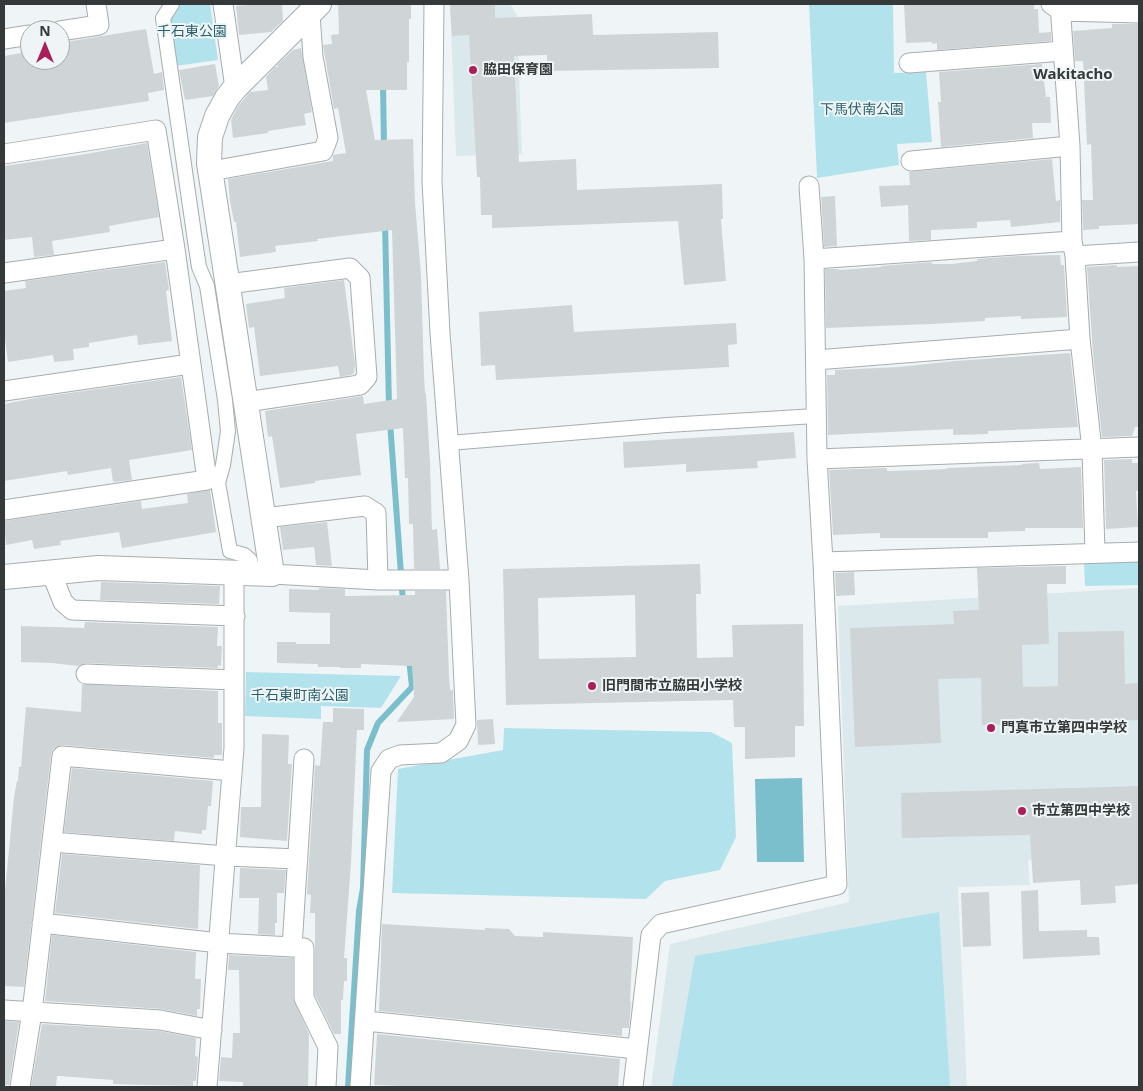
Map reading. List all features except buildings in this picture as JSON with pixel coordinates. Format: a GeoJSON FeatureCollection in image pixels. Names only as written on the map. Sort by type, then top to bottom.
{"type":"FeatureCollection","features":[{"type":"Feature","properties":{"kind":"street"},"geometry":{"type":"LineString","coordinates":[[70,29],[99,25],[96,4]]}},
{"type":"Feature","properties":{"kind":"street"},"geometry":{"type":"LineString","coordinates":[[172,4],[163,18],[199,267],[207,286],[228,430],[223,465],[218,483],[230,551],[244,555],[250,560],[253,573]]}},
{"type":"Feature","properties":{"kind":"street"},"geometry":{"type":"LineString","coordinates":[[223,4],[235,88]]}},
{"type":"Feature","properties":{"kind":"street"},"geometry":{"type":"LineString","coordinates":[[360,1087],[366,1021],[381,770],[389,759],[400,755],[441,753],[458,741],[466,725],[459,580],[440,333],[432,181],[434,4]]}},
{"type":"Feature","properties":{"kind":"street"},"geometry":{"type":"LineString","coordinates":[[1096,552],[1092,450],[1080,339],[1073,248],[1070,146],[1063,51],[1057,6],[1139,13]]}},
{"type":"Feature","properties":{"kind":"street"},"geometry":{"type":"LineString","coordinates":[[208,1087],[234,748],[235,616],[253,573],[264,518],[211,170],[210,137],[217,116],[235,88],[314,9]]}},
{"type":"Feature","properties":{"kind":"street"},"geometry":{"type":"LineString","coordinates":[[211,170],[323,151],[328,138],[313,56],[314,9]]}},
{"type":"Feature","properties":{"kind":"street"},"geometry":{"type":"LineString","coordinates":[[4,39],[20,37]]}},
{"type":"Feature","properties":{"kind":"street"},"geometry":{"type":"LineString","coordinates":[[909,63],[1063,51]]}},
{"type":"Feature","properties":{"kind":"street"},"geometry":{"type":"LineString","coordinates":[[4,154],[156,130],[175,249],[207,480],[4,510]]}},
{"type":"Feature","properties":{"kind":"street"},"geometry":{"type":"LineString","coordinates":[[911,161],[1070,146]]}},
{"type":"Feature","properties":{"kind":"street"},"geometry":{"type":"LineString","coordinates":[[633,1087],[651,935],[661,924],[837,885],[817,459],[814,259],[809,186]]}},
{"type":"Feature","properties":{"kind":"street"},"geometry":{"type":"LineString","coordinates":[[814,259],[1073,248],[1139,252]]}},
{"type":"Feature","properties":{"kind":"street"},"geometry":{"type":"LineString","coordinates":[[4,273],[175,249]]}},
{"type":"Feature","properties":{"kind":"street"},"geometry":{"type":"LineString","coordinates":[[228,284],[350,268],[360,278],[367,377],[360,385],[246,402]]}},
{"type":"Feature","properties":{"kind":"street"},"geometry":{"type":"LineString","coordinates":[[816,360],[1080,339]]}},
{"type":"Feature","properties":{"kind":"street"},"geometry":{"type":"LineString","coordinates":[[4,391],[190,364]]}},
{"type":"Feature","properties":{"kind":"street"},"geometry":{"type":"LineString","coordinates":[[449,443],[667,425],[816,416]]}},
{"type":"Feature","properties":{"kind":"street"},"geometry":{"type":"LineString","coordinates":[[817,459],[1139,447]]}},
{"type":"Feature","properties":{"kind":"street"},"geometry":{"type":"LineString","coordinates":[[264,518],[365,506],[376,513],[378,580]]}},
{"type":"Feature","properties":{"kind":"street"},"geometry":{"type":"LineString","coordinates":[[823,562],[1139,552]]}},
{"type":"Feature","properties":{"kind":"street"},"geometry":{"type":"LineString","coordinates":[[4,577],[98,568],[253,573],[378,580],[459,580]]}},
{"type":"Feature","properties":{"kind":"street"},"geometry":{"type":"LineString","coordinates":[[51,572],[63,602],[72,610],[235,616]]}},
{"type":"Feature","properties":{"kind":"street"},"geometry":{"type":"LineString","coordinates":[[86,674],[234,680]]}},
{"type":"Feature","properties":{"kind":"street"},"geometry":{"type":"LineString","coordinates":[[20,1087],[32,1012],[62,756],[232,770]]}},
{"type":"Feature","properties":{"kind":"street"},"geometry":{"type":"LineString","coordinates":[[292,947],[304,759]]}},
{"type":"Feature","properties":{"kind":"street"},"geometry":{"type":"LineString","coordinates":[[52,842],[226,856],[298,859]]}},
{"type":"Feature","properties":{"kind":"street"},"geometry":{"type":"LineString","coordinates":[[42,923],[219,943],[304,948],[304,998],[328,1047],[326,1087]]}},
{"type":"Feature","properties":{"kind":"street"},"geometry":{"type":"LineString","coordinates":[[4,1010],[160,1020],[212,1030]]}},
{"type":"Feature","properties":{"kind":"street"},"geometry":{"type":"LineString","coordinates":[[366,1021],[637,1049]]}},
{"type":"Feature","properties":{"kind":"shaded area"},"geometry":{"type":"Polygon","coordinates":[[[450,4],[510,4],[517,15],[522,154],[456,156],[450,4]]]}},
{"type":"Feature","properties":{"kind":"shaded area","name":"門真市立第四中学校"},"geometry":{"type":"Polygon","coordinates":[[[1139,588],[1139,850],[1028,860],[1030,885],[958,887],[967,1087],[651,1087],[670,944],[849,902],[838,606],[1139,588]]]}},
{"type":"Feature","properties":{"kind":"shaded area"},"geometry":{"type":"Polygon","coordinates":[[[802,778],[804,862],[757,862],[755,779],[802,778]]]}},
{"type":"Feature","properties":{"kind":"green space","name":"千石東公園"},"geometry":{"type":"Polygon","coordinates":[[[178,4],[210,4],[218,60],[176,66],[168,19],[178,4]]]}},
{"type":"Feature","properties":{"kind":"green space","name":"下馬伏南公園"},"geometry":{"type":"Polygon","coordinates":[[[809,4],[893,4],[894,73],[926,72],[932,142],[897,144],[899,165],[817,178],[809,4]]]}},
{"type":"Feature","properties":{"kind":"green space"},"geometry":{"type":"Polygon","coordinates":[[[1139,561],[1139,585],[1085,586],[1084,563],[1139,561]]]}},
{"type":"Feature","properties":{"kind":"green space","name":"千石東町南公園"},"geometry":{"type":"Polygon","coordinates":[[[246,672],[401,676],[381,708],[321,706],[321,719],[245,716],[246,672]]]}},
{"type":"Feature","properties":{"kind":"green space"},"geometry":{"type":"Polygon","coordinates":[[[504,728],[711,732],[732,743],[736,837],[720,870],[665,881],[646,899],[392,893],[398,769],[503,750],[504,728]]]}},
{"type":"Feature","properties":{"kind":"green space"},"geometry":{"type":"Polygon","coordinates":[[[939,912],[950,1087],[672,1087],[695,956],[939,912]]]}},
{"type":"Feature","properties":{"kind":"waterway"},"geometry":{"type":"LineString","coordinates":[[383,82],[384,147]]}},
{"type":"Feature","properties":{"kind":"waterway"},"geometry":{"type":"LineString","coordinates":[[385,222],[389,407]]}},
{"type":"Feature","properties":{"kind":"waterway"},"geometry":{"type":"LineString","coordinates":[[390,422],[403,602]]}},
{"type":"Feature","properties":{"kind":"waterway"},"geometry":{"type":"LineString","coordinates":[[348,1087],[359,911],[363,888],[367,750],[378,723],[412,687],[409,659]]}},
{"type":"Feature","properties":{"kind":"place","name":"脇田保育園"},"geometry":{"type":"Point","coordinates":[473,70]}},
{"type":"Feature","properties":{"kind":"place","name":"旧門間市立脇田小学校"},"geometry":{"type":"Point","coordinates":[592,686]}},
{"type":"Feature","properties":{"kind":"place","name":"門真市立第四中学校"},"geometry":{"type":"Point","coordinates":[991,728]}},
{"type":"Feature","properties":{"kind":"place","name":"市立第四中学校"},"geometry":{"type":"Point","coordinates":[1022,811]}},
{"type":"Feature","properties":{"kind":"district","name":"Wakitacho"},"geometry":{"type":"Point","coordinates":[1073,75]}}]}
